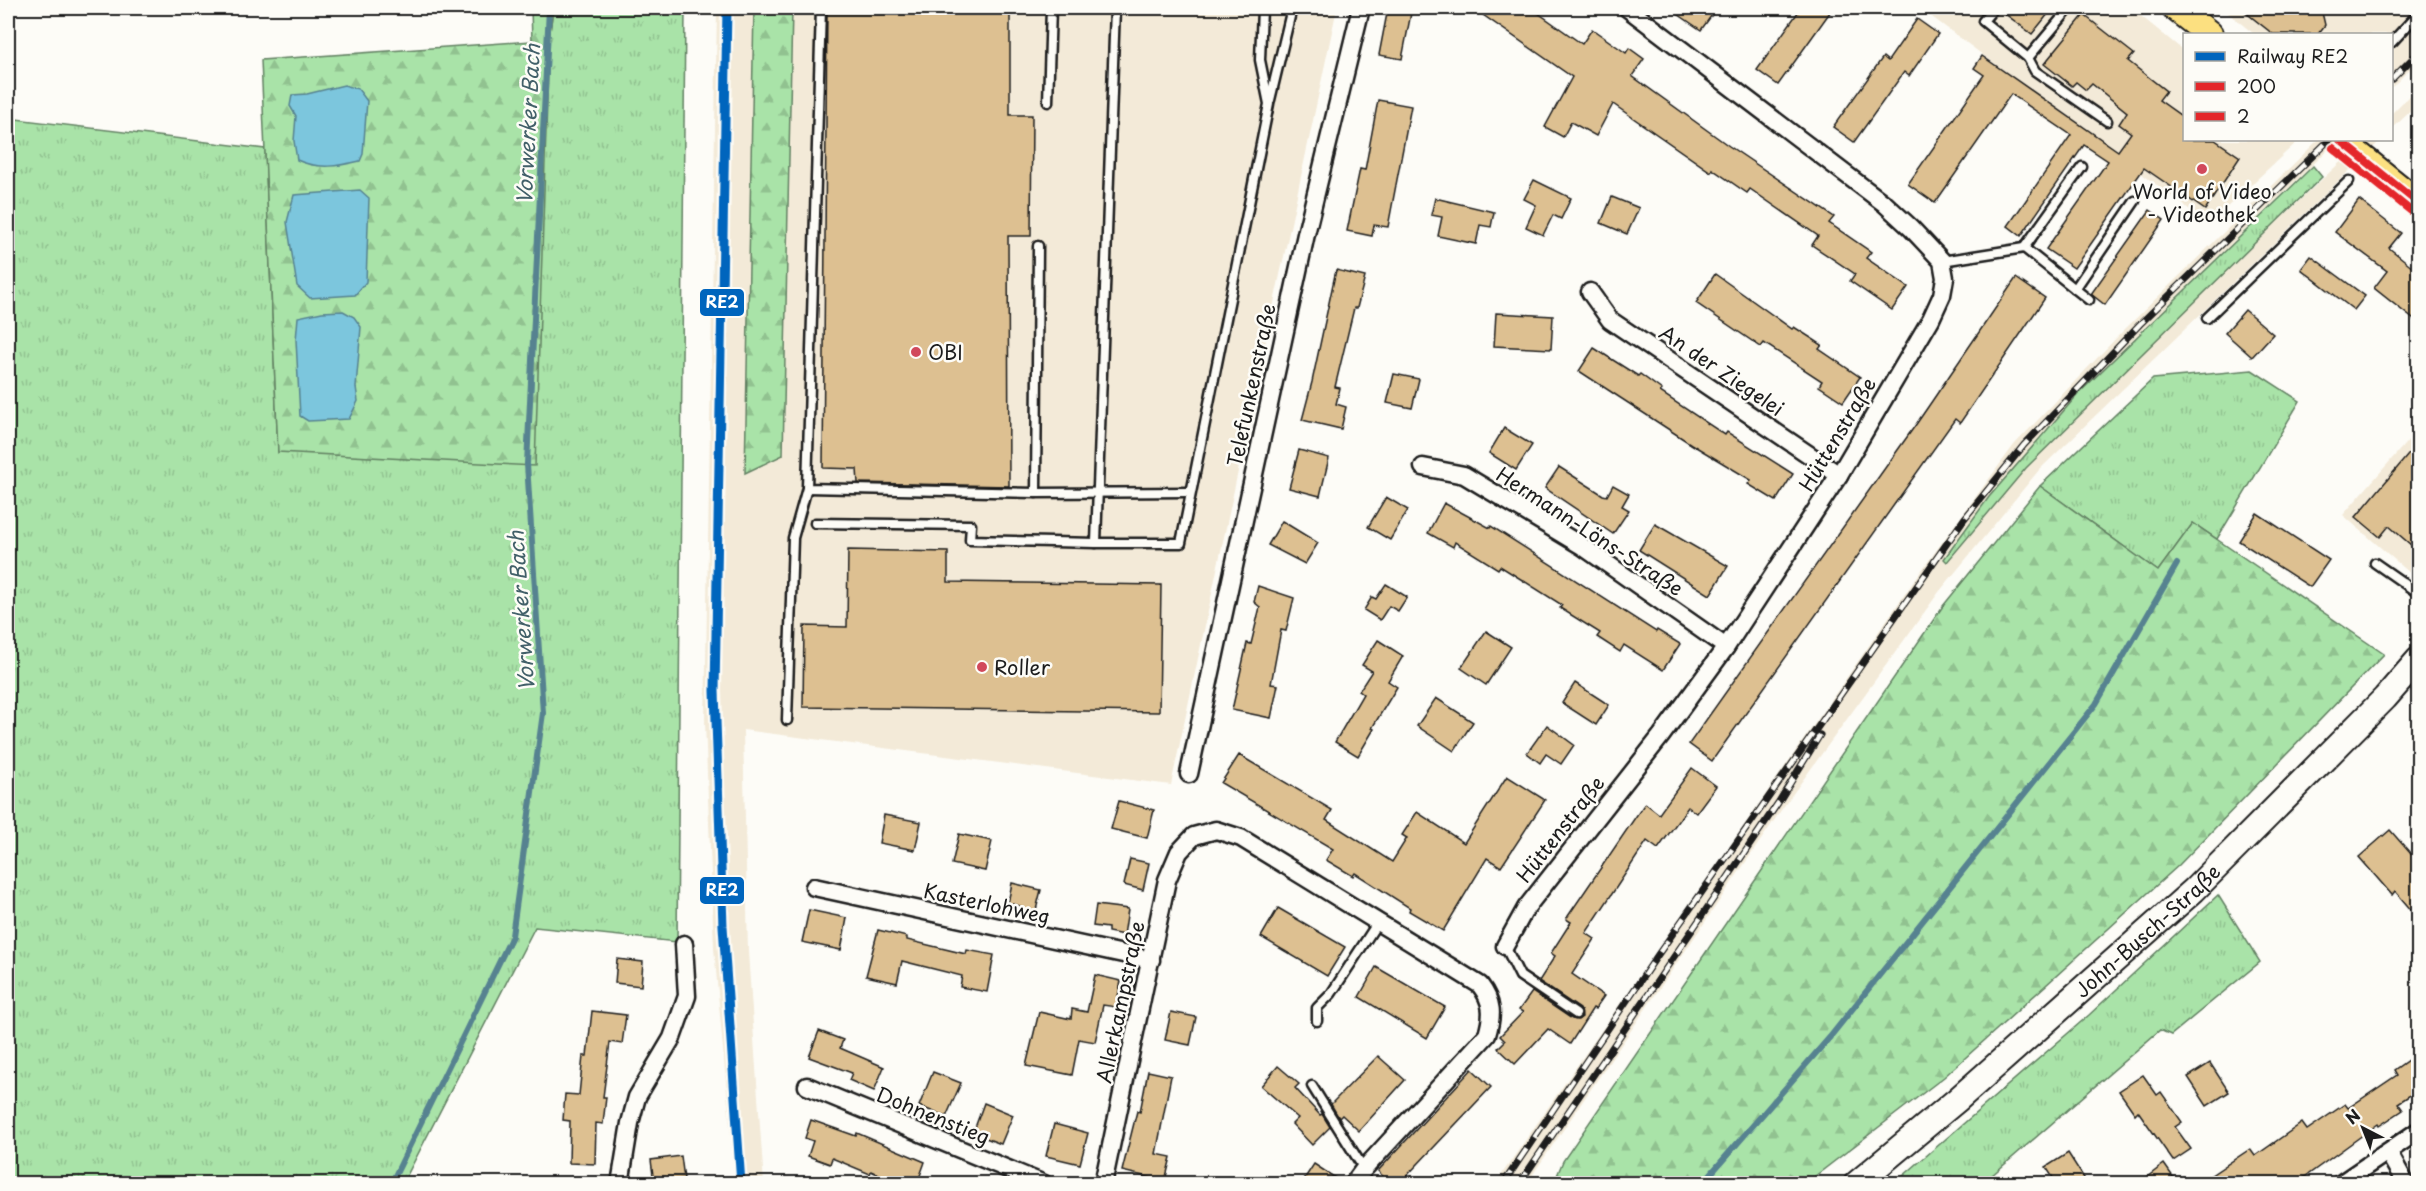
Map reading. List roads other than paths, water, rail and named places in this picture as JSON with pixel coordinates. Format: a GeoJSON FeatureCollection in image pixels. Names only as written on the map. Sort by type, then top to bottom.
{"type":"FeatureCollection","features":[{"type":"Feature","properties":{"kind":"main road"},"geometry":{"type":"LineString","coordinates":[[2176,8],[2208,33]]}},
{"type":"Feature","properties":{"kind":"main road"},"geometry":{"type":"LineString","coordinates":[[2343,142],[2418,203]]}},
{"type":"Feature","properties":{"kind":"main road","name":"John-Busch-Straße"},"geometry":{"type":"LineString","coordinates":[[1856,1184],[1974,1086],[2194,890],[2385,698],[2418,660]]}},
{"type":"Feature","properties":{"kind":"street","name":"Telefunkenstraße"},"geometry":{"type":"LineString","coordinates":[[1189,774],[1306,234],[1362,8]]}},
{"type":"Feature","properties":{"kind":"street"},"geometry":{"type":"LineString","coordinates":[[1627,8],[1885,204],[1942,261]]}},
{"type":"Feature","properties":{"kind":"street","name":"Hüttenstraße"},"geometry":{"type":"LineString","coordinates":[[1505,946],[1526,908],[1661,736],[1726,647],[1839,475],[1938,303],[1945,278],[1942,261]]}},
{"type":"Feature","properties":{"kind":"street","name":"An der Ziegelei"},"geometry":{"type":"LineString","coordinates":[[1590,292],[1610,320],[1839,475]]}},
{"type":"Feature","properties":{"kind":"street","name":"Hermann-Löns-Straße"},"geometry":{"type":"LineString","coordinates":[[1422,467],[1464,475],[1582,546],[1726,647]]}},
{"type":"Feature","properties":{"kind":"street","name":"Allerkampstraße"},"geometry":{"type":"LineString","coordinates":[[1103,1184],[1167,880],[1179,852],[1194,836],[1216,830],[1241,838],[1378,922]]}},
{"type":"Feature","properties":{"kind":"street","name":"Kasterlohweg"},"geometry":{"type":"LineString","coordinates":[[814,887],[1151,960]]}},
{"type":"Feature","properties":{"kind":"street"},"geometry":{"type":"LineString","coordinates":[[1353,1184],[1364,1169],[1487,1035],[1492,1018],[1487,994],[1480,985],[1378,922]]}},
{"type":"Feature","properties":{"kind":"street"},"geometry":{"type":"LineString","coordinates":[[620,1184],[637,1096],[672,1038],[687,996],[684,944]]}},
{"type":"Feature","properties":{"kind":"street","name":"Dohnenstieg"},"geometry":{"type":"LineString","coordinates":[[807,1086],[1044,1184]]}},
{"type":"Feature","properties":{"kind":"street"},"geometry":{"type":"LineString","coordinates":[[2340,1184],[2418,1131]]}},
{"type":"Feature","properties":{"kind":"street"},"geometry":{"type":"LineString","coordinates":[[2388,1152],[2406,1184]]}},
{"type":"Feature","properties":{"kind":"lane"},"geometry":{"type":"LineString","coordinates":[[787,720],[793,538],[807,489],[821,8]]}},
{"type":"Feature","properties":{"kind":"lane"},"geometry":{"type":"LineString","coordinates":[[1048,102],[1051,8]]}},
{"type":"Feature","properties":{"kind":"lane"},"geometry":{"type":"LineString","coordinates":[[1096,543],[1114,8]]}},
{"type":"Feature","properties":{"kind":"lane"},"geometry":{"type":"LineString","coordinates":[[1262,8],[1260,60],[1269,104]]}},
{"type":"Feature","properties":{"kind":"lane"},"geometry":{"type":"LineString","coordinates":[[815,523],[971,525],[970,540],[1181,543],[1269,104],[1292,8]]}},
{"type":"Feature","properties":{"kind":"lane"},"geometry":{"type":"LineString","coordinates":[[1994,8],[1983,21],[2028,58],[2035,71],[2107,121]]}},
{"type":"Feature","properties":{"kind":"lane"},"geometry":{"type":"LineString","coordinates":[[2028,58],[2070,8]]}},
{"type":"Feature","properties":{"kind":"lane"},"geometry":{"type":"LineString","coordinates":[[2393,40],[2418,14]]}},
{"type":"Feature","properties":{"kind":"lane"},"geometry":{"type":"LineString","coordinates":[[1942,261],[2024,248],[2082,167]]}},
{"type":"Feature","properties":{"kind":"lane"},"geometry":{"type":"LineString","coordinates":[[2207,318],[2349,181]]}},
{"type":"Feature","properties":{"kind":"lane"},"geometry":{"type":"LineString","coordinates":[[2074,289],[2135,201]]}},
{"type":"Feature","properties":{"kind":"lane"},"geometry":{"type":"LineString","coordinates":[[1036,493],[1038,246]]}},
{"type":"Feature","properties":{"kind":"lane"},"geometry":{"type":"LineString","coordinates":[[2024,248],[2089,300]]}},
{"type":"Feature","properties":{"kind":"lane"},"geometry":{"type":"LineString","coordinates":[[807,489],[1036,493],[1190,492]]}},
{"type":"Feature","properties":{"kind":"lane"},"geometry":{"type":"LineString","coordinates":[[2374,562],[2418,593]]}},
{"type":"Feature","properties":{"kind":"lane"},"geometry":{"type":"LineString","coordinates":[[1317,1021],[1317,1008],[1331,994],[1378,922]]}},
{"type":"Feature","properties":{"kind":"lane"},"geometry":{"type":"LineString","coordinates":[[1505,946],[1520,976],[1576,1014]]}},
{"type":"Feature","properties":{"kind":"lane"},"geometry":{"type":"LineString","coordinates":[[1312,1086],[1364,1169]]}},
{"type":"Feature","properties":{"kind":"water"},"geometry":{"type":"Polygon","coordinates":[[[344,85],[358,89],[367,101],[363,154],[360,161],[336,166],[321,166],[297,160],[294,141],[296,116],[290,106],[292,95],[307,94],[344,85]]]}},
{"type":"Feature","properties":{"kind":"water"},"geometry":{"type":"Polygon","coordinates":[[[360,190],[369,198],[366,282],[355,295],[310,298],[297,286],[287,222],[294,195],[360,190]]]}},
{"type":"Feature","properties":{"kind":"water"},"geometry":{"type":"Polygon","coordinates":[[[343,311],[354,317],[361,327],[356,387],[358,401],[349,419],[308,421],[300,416],[296,340],[298,317],[343,311]]]}},
{"type":"Feature","properties":{"kind":"waterway","name":"Vorwerker Bach"},"geometry":{"type":"LineString","coordinates":[[391,1184],[512,936],[543,713],[527,464],[549,8]]}},
{"type":"Feature","properties":{"kind":"waterway"},"geometry":{"type":"LineString","coordinates":[[1702,1184],[1830,1037],[2096,704],[2177,564]]}},
{"type":"Feature","properties":{"kind":"railway"},"geometry":{"type":"LineString","coordinates":[[2393,78],[2418,53]]}},
{"type":"Feature","properties":{"kind":"railway"},"geometry":{"type":"LineString","coordinates":[[1503,1184],[1657,956],[1964,519],[2024,445],[2140,324],[2328,141]]}},
{"type":"Feature","properties":{"kind":"railway"},"geometry":{"type":"LineString","coordinates":[[1519,1184],[1778,803],[1820,735]]}},
{"type":"Feature","properties":{"kind":"rail line","name":"RE2"},"geometry":{"type":"LineString","coordinates":[[727,8],[715,691],[723,926],[741,1184]]}},
{"type":"Feature","properties":{"kind":"place","name":"World of Video - Videothek"},"geometry":{"type":"Point","coordinates":[2202,169]}},
{"type":"Feature","properties":{"kind":"place","name":"OBI"},"geometry":{"type":"Point","coordinates":[916,352]}},
{"type":"Feature","properties":{"kind":"place","name":"Roller"},"geometry":{"type":"Point","coordinates":[982,667]}}]}
